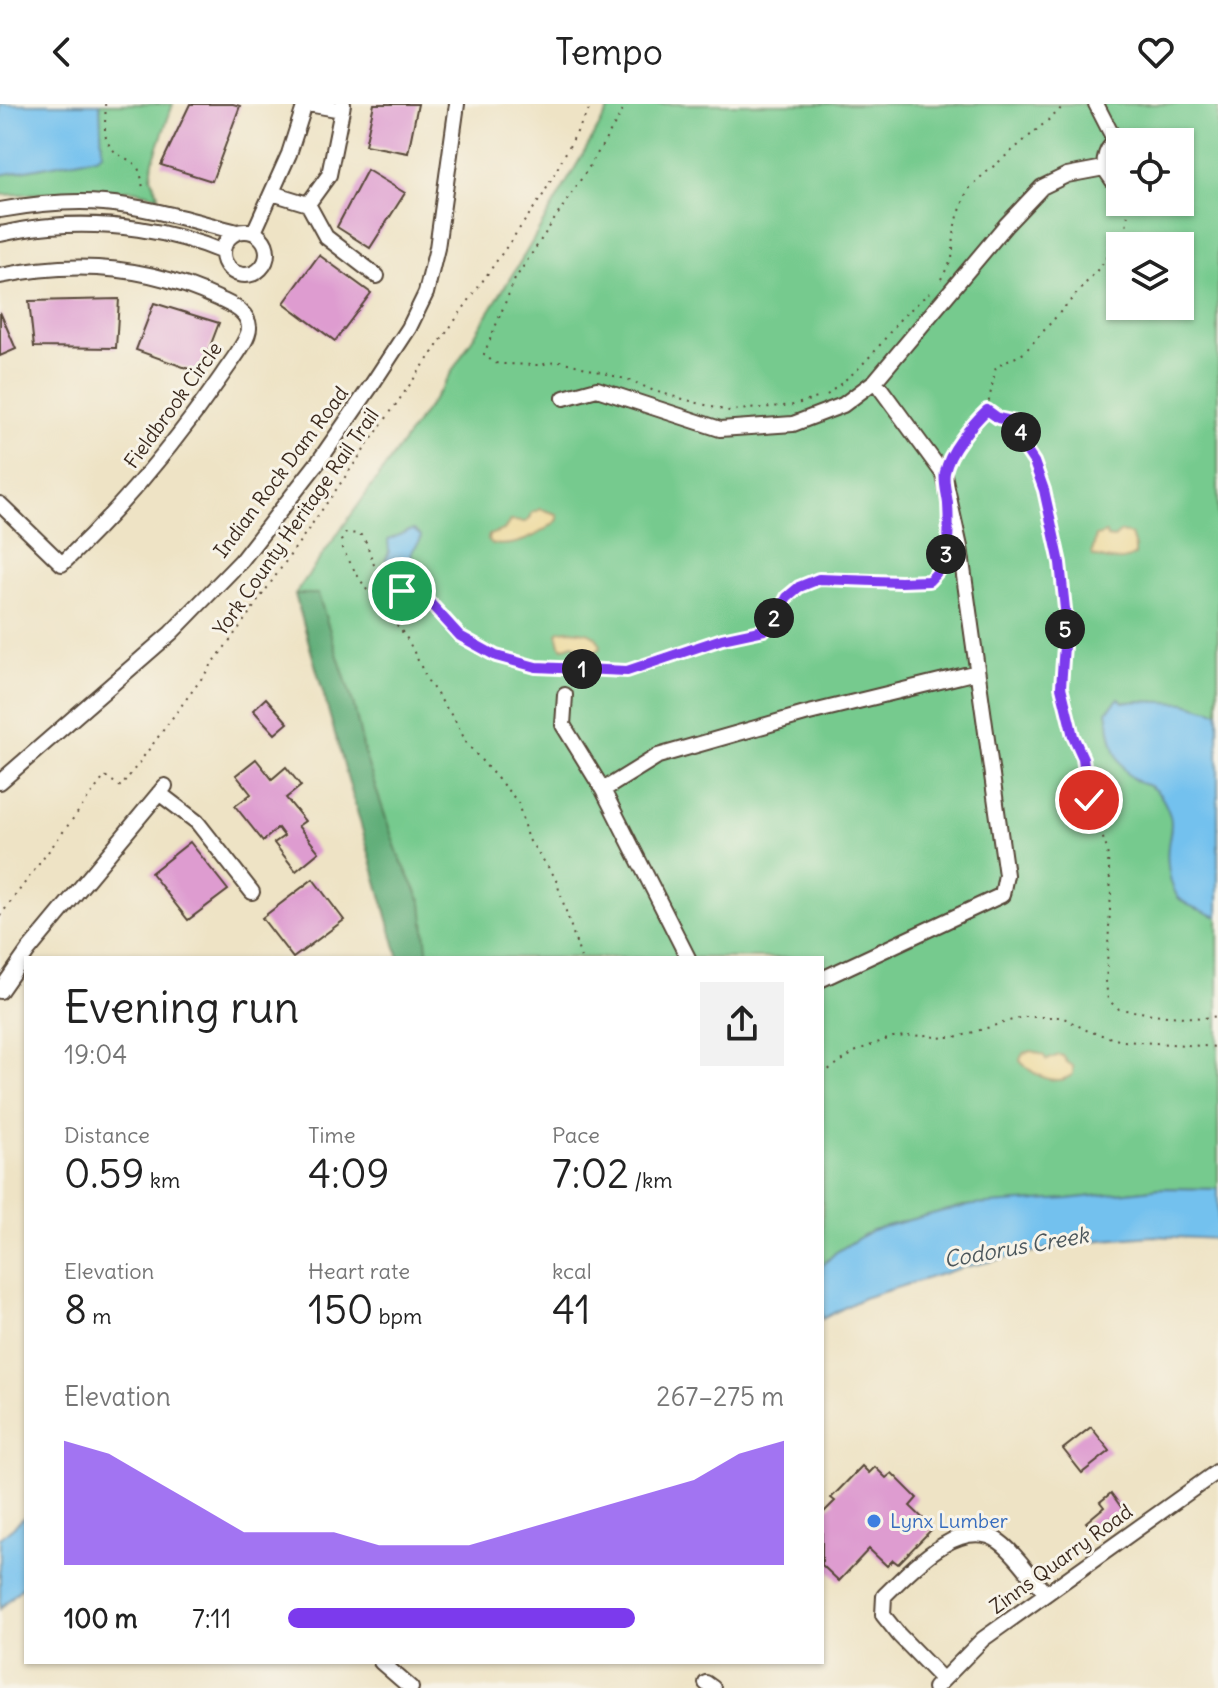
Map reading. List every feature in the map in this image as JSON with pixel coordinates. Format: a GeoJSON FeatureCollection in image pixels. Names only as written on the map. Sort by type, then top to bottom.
{"type":"FeatureCollection","features":[{"type":"Feature","properties":{"kind":"street"},"geometry":{"type":"LineString","coordinates":[[254,232],[289,154],[306,104],[343,107],[329,175],[308,204]]}},
{"type":"Feature","properties":{"kind":"street","name":"Indian Rock Dam Road"},"geometry":{"type":"LineString","coordinates":[[0,782],[171,633],[241,561],[319,461],[371,386],[409,328],[426,293],[437,248],[457,104]]}},
{"type":"Feature","properties":{"kind":"street"},"geometry":{"type":"LineString","coordinates":[[1096,104],[1108,128]]}},
{"type":"Feature","properties":{"kind":"street"},"geometry":{"type":"LineString","coordinates":[[1106,152],[1106,171]]}},
{"type":"Feature","properties":{"kind":"street"},"geometry":{"type":"LineString","coordinates":[[564,398],[597,389],[720,429],[793,424],[843,405],[875,381],[1006,225],[1042,187],[1067,175],[1104,168]]}},
{"type":"Feature","properties":{"kind":"street"},"geometry":{"type":"LineString","coordinates":[[272,193],[308,204],[326,237],[377,276]]}},
{"type":"Feature","properties":{"kind":"street"},"geometry":{"type":"LineString","coordinates":[[0,210],[54,203],[104,203],[144,209],[237,232],[254,232],[261,237],[267,253],[261,268],[254,273],[237,273],[225,261],[225,244],[237,232]]}},
{"type":"Feature","properties":{"kind":"street"},"geometry":{"type":"LineString","coordinates":[[0,234],[50,226],[99,226],[198,241],[223,252]]}},
{"type":"Feature","properties":{"kind":"street","name":"Fieldbrook Circle"},"geometry":{"type":"LineString","coordinates":[[0,276],[72,266],[136,272],[200,290],[226,302],[241,311],[249,328],[247,337],[195,416],[164,456],[114,513],[62,564],[0,504]]}},
{"type":"Feature","properties":{"kind":"street"},"geometry":{"type":"LineString","coordinates":[[824,978],[1002,895],[1006,875],[960,547],[944,475],[875,381]]}},
{"type":"Feature","properties":{"kind":"street"},"geometry":{"type":"LineString","coordinates":[[603,790],[658,756],[805,714],[977,672]]}},
{"type":"Feature","properties":{"kind":"street"},"geometry":{"type":"LineString","coordinates":[[565,695],[563,725],[603,790],[687,956]]}},
{"type":"Feature","properties":{"kind":"street"},"geometry":{"type":"LineString","coordinates":[[24,956],[162,790],[197,822],[252,892]]}},
{"type":"Feature","properties":{"kind":"street"},"geometry":{"type":"LineString","coordinates":[[0,991],[24,957]]}},
{"type":"Feature","properties":{"kind":"street","name":"Zinns Quarry Road"},"geometry":{"type":"LineString","coordinates":[[939,1684],[983,1639],[1218,1471]]}},
{"type":"Feature","properties":{"kind":"street"},"geometry":{"type":"LineString","coordinates":[[939,1684],[883,1615],[884,1596],[915,1566],[947,1542],[979,1534],[998,1540],[1046,1593]]}},
{"type":"Feature","properties":{"kind":"street"},"geometry":{"type":"LineString","coordinates":[[383,1664],[411,1688]]}},
{"type":"Feature","properties":{"kind":"path"},"geometry":{"type":"LineString","coordinates":[[105,104],[105,137],[114,150],[139,168],[144,209]]}},
{"type":"Feature","properties":{"kind":"path","name":"York County Heritage Rail Trail"},"geometry":{"type":"LineString","coordinates":[[0,916],[105,776],[121,787],[230,640],[543,195],[592,104]]}},
{"type":"Feature","properties":{"kind":"path"},"geometry":{"type":"LineString","coordinates":[[627,104],[515,279],[484,354],[494,363],[539,365],[561,361],[727,411],[793,405],[826,396],[857,370],[901,318],[928,294]]}},
{"type":"Feature","properties":{"kind":"path"},"geometry":{"type":"LineString","coordinates":[[937,286],[952,259],[955,225],[967,191],[1059,111],[1063,104]]}},
{"type":"Feature","properties":{"kind":"path"},"geometry":{"type":"LineString","coordinates":[[944,475],[949,460],[974,421],[987,410],[996,367],[1024,353],[1100,267],[1125,234],[1128,216]]}},
{"type":"Feature","properties":{"kind":"path"},"geometry":{"type":"LineString","coordinates":[[987,410],[998,418],[1020,423],[1024,447],[1034,462],[1044,490],[1060,563],[1066,618],[1061,687],[1073,736],[1083,758],[1089,800],[1107,849],[1111,891],[1106,983],[1108,1000],[1119,1009],[1167,1016],[1218,1016]]}},
{"type":"Feature","properties":{"kind":"path"},"geometry":{"type":"LineString","coordinates":[[580,956],[555,877],[527,837],[518,802],[467,744],[428,681],[408,640],[379,600],[361,582],[342,548],[341,541],[346,533],[360,534],[383,581],[430,603],[460,636],[496,656],[536,667],[627,671],[722,639],[764,630],[787,597],[799,587],[819,579],[929,581],[945,560],[946,550]]}},
{"type":"Feature","properties":{"kind":"path"},"geometry":{"type":"LineString","coordinates":[[824,1073],[858,1050],[893,1037],[961,1036],[1022,1017],[1062,1017],[1088,1031],[1122,1041],[1218,1047]]}},
{"type":"Feature","properties":{"kind":"green space"},"geometry":{"type":"Polygon","coordinates":[[[0,104],[173,104],[153,161],[151,177],[159,196],[133,190],[0,195],[0,104]]]}},
{"type":"Feature","properties":{"kind":"green space"},"geometry":{"type":"Polygon","coordinates":[[[612,104],[1218,104],[1218,1189],[1161,1188],[1069,1199],[963,1206],[872,1230],[835,1253],[824,1264],[824,956],[399,956],[295,594],[443,386],[525,254],[612,104]]]}},
{"type":"Feature","properties":{"kind":"green space"},"geometry":{"type":"Polygon","coordinates":[[[295,594],[318,594],[354,706],[365,756],[398,854],[422,903],[428,956],[398,956],[295,594]]]}},
{"type":"Feature","properties":{"kind":"sand"},"geometry":{"type":"Polygon","coordinates":[[[541,509],[557,514],[558,520],[535,536],[500,545],[491,544],[488,540],[489,535],[504,530],[510,521],[526,522],[532,513],[541,509]]]}},
{"type":"Feature","properties":{"kind":"sand"},"geometry":{"type":"Polygon","coordinates":[[[1121,532],[1131,535],[1135,555],[1120,560],[1093,556],[1096,536],[1106,533],[1107,537],[1114,538],[1121,532]]]}},
{"type":"Feature","properties":{"kind":"sand"},"geometry":{"type":"Polygon","coordinates":[[[570,630],[593,635],[601,647],[595,652],[573,644],[563,648],[557,633],[570,630]]]}},
{"type":"Feature","properties":{"kind":"sand"},"geometry":{"type":"Polygon","coordinates":[[[1032,1051],[1047,1060],[1063,1056],[1073,1066],[1073,1074],[1059,1080],[1038,1075],[1020,1061],[1024,1053],[1032,1051]]]}},
{"type":"Feature","properties":{"kind":"water"},"geometry":{"type":"Polygon","coordinates":[[[0,104],[100,104],[102,153],[96,157],[0,175],[0,104]]]}},
{"type":"Feature","properties":{"kind":"water"},"geometry":{"type":"Polygon","coordinates":[[[414,530],[421,536],[420,541],[412,551],[408,574],[397,578],[386,568],[388,540],[414,530]]]}},
{"type":"Feature","properties":{"kind":"water"},"geometry":{"type":"Polygon","coordinates":[[[1119,698],[1123,702],[1185,703],[1218,712],[1218,917],[1183,902],[1174,889],[1168,864],[1171,824],[1167,807],[1157,792],[1138,782],[1124,769],[1112,740],[1107,711],[1119,698]]]}},
{"type":"Feature","properties":{"kind":"water","name":"Codorus Creek"},"geometry":{"type":"Polygon","coordinates":[[[1161,1188],[1218,1189],[1218,1239],[1153,1236],[1078,1242],[961,1268],[863,1298],[824,1318],[824,1264],[835,1253],[872,1230],[973,1205],[1068,1199],[1161,1188]]]}},
{"type":"Feature","properties":{"kind":"water"},"geometry":{"type":"Polygon","coordinates":[[[24,1518],[24,1585],[0,1609],[0,1538],[24,1518]]]}},
{"type":"Feature","properties":{"kind":"building"},"geometry":{"type":"Polygon","coordinates":[[[190,104],[240,106],[212,181],[161,165],[190,104]]]}},
{"type":"Feature","properties":{"kind":"building"},"geometry":{"type":"Polygon","coordinates":[[[374,104],[418,104],[408,153],[365,145],[374,104]]]}},
{"type":"Feature","properties":{"kind":"building"},"geometry":{"type":"Polygon","coordinates":[[[367,170],[405,193],[370,248],[337,227],[367,170]]]}},
{"type":"Feature","properties":{"kind":"building"},"geometry":{"type":"Polygon","coordinates":[[[319,255],[371,293],[335,341],[284,303],[319,255]]]}},
{"type":"Feature","properties":{"kind":"building"},"geometry":{"type":"Polygon","coordinates":[[[119,299],[116,348],[34,347],[29,301],[119,299]]]}},
{"type":"Feature","properties":{"kind":"building"},"geometry":{"type":"Polygon","coordinates":[[[154,303],[219,323],[200,373],[136,350],[154,303]]]}},
{"type":"Feature","properties":{"kind":"building"},"geometry":{"type":"Polygon","coordinates":[[[0,312],[16,349],[0,356],[0,312]]]}},
{"type":"Feature","properties":{"kind":"building"},"geometry":{"type":"Polygon","coordinates":[[[266,698],[288,723],[275,734],[253,710],[266,698]]]}},
{"type":"Feature","properties":{"kind":"building"},"geometry":{"type":"Polygon","coordinates":[[[256,759],[272,779],[286,767],[301,786],[286,798],[305,821],[298,826],[319,852],[296,871],[274,843],[284,836],[278,828],[263,841],[235,806],[251,794],[236,775],[256,759]]]}},
{"type":"Feature","properties":{"kind":"building"},"geometry":{"type":"Polygon","coordinates":[[[190,842],[228,890],[188,920],[151,873],[190,842]]]}},
{"type":"Feature","properties":{"kind":"building"},"geometry":{"type":"Polygon","coordinates":[[[313,879],[344,920],[291,956],[262,918],[313,879]]]}},
{"type":"Feature","properties":{"kind":"building"},"geometry":{"type":"Polygon","coordinates":[[[1091,1427],[1110,1451],[1082,1473],[1063,1449],[1091,1427]]]}},
{"type":"Feature","properties":{"kind":"building","name":"Lynx Lumber"},"geometry":{"type":"Polygon","coordinates":[[[862,1466],[869,1473],[875,1467],[886,1478],[892,1473],[917,1498],[910,1506],[933,1528],[898,1564],[893,1560],[887,1566],[869,1549],[839,1581],[824,1567],[824,1512],[835,1501],[831,1498],[862,1466]]]}},
{"type":"Feature","properties":{"kind":"building"},"geometry":{"type":"Polygon","coordinates":[[[1111,1493],[1126,1514],[1103,1533],[1098,1527],[1094,1531],[1086,1522],[1104,1507],[1100,1502],[1111,1493]]]}},
{"type":"Feature","properties":{"kind":"place","name":"Lynx Lumber"},"geometry":{"type":"Point","coordinates":[874,1521]}},
{"type":"Feature","properties":{"kind":"route"},"geometry":{"type":"LineString","coordinates":[[402,591],[430,603],[460,636],[496,656],[536,667],[627,671],[722,639],[764,630],[787,597],[799,587],[819,579],[929,581],[945,560],[948,507],[944,475],[949,460],[974,421],[987,410],[998,418],[1020,423],[1024,447],[1034,462],[1044,490],[1060,563],[1066,618],[1061,687],[1073,736],[1083,758],[1089,800]]}}]}
